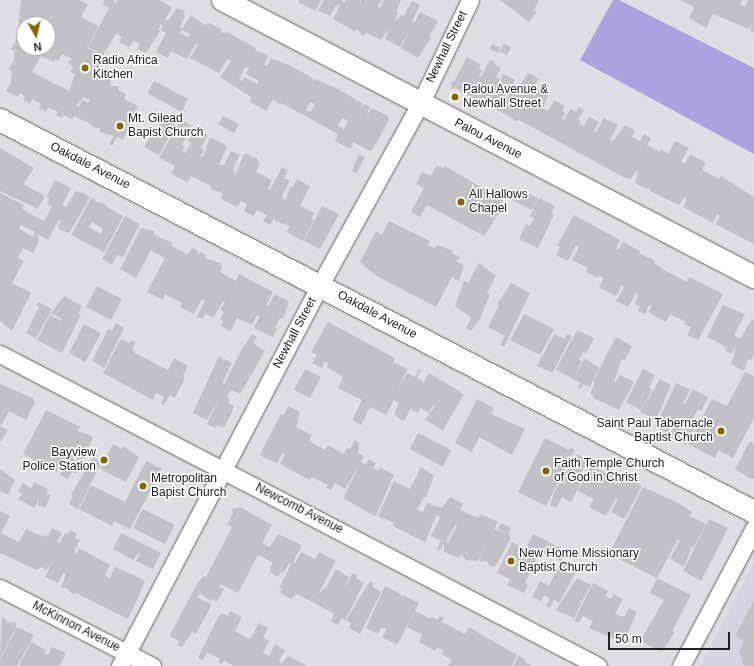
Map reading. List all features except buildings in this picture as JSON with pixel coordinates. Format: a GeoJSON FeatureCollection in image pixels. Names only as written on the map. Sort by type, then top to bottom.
{"type":"FeatureCollection","features":[{"type":"Feature","properties":{"kind":"main road","name":"Palou Avenue"},"geometry":{"type":"LineString","coordinates":[[223,0],[754,277]]}},
{"type":"Feature","properties":{"kind":"main road","name":"Oakdale Avenue"},"geometry":{"type":"LineString","coordinates":[[0,120],[320,285],[754,512]]}},
{"type":"Feature","properties":{"kind":"street","name":"Newhall Street"},"geometry":{"type":"LineString","coordinates":[[123,660],[320,285],[420,104],[470,0]]}},
{"type":"Feature","properties":{"kind":"street","name":"Newcomb Avenue"},"geometry":{"type":"LineString","coordinates":[[0,354],[598,666]]}},
{"type":"Feature","properties":{"kind":"street"},"geometry":{"type":"LineString","coordinates":[[681,666],[754,528]]}},
{"type":"Feature","properties":{"kind":"street","name":"McKinnon Avenue"},"geometry":{"type":"LineString","coordinates":[[0,588],[123,660],[152,666]]}},
{"type":"Feature","properties":{"kind":"shaded area"},"geometry":{"type":"Polygon","coordinates":[[[613,0],[619,0],[754,68],[754,154],[580,60],[613,0]]]}},
{"type":"Feature","properties":{"kind":"shaded area"},"geometry":{"type":"Polygon","coordinates":[[[754,562],[754,666],[701,666],[754,562]]]}},
{"type":"Feature","properties":{"kind":"place","name":"Radio Africa Kitchen"},"geometry":{"type":"Point","coordinates":[85,68]}},
{"type":"Feature","properties":{"kind":"place","name":"Palou Avenue & Newhall Street"},"geometry":{"type":"Point","coordinates":[455,97]}},
{"type":"Feature","properties":{"kind":"place","name":"Mt. Gilead Bapist Church"},"geometry":{"type":"Point","coordinates":[120,126]}},
{"type":"Feature","properties":{"kind":"place","name":"All Hallows Chapel"},"geometry":{"type":"Point","coordinates":[461,202]}},
{"type":"Feature","properties":{"kind":"place","name":"Saint Paul Tabernacle Baptist Church"},"geometry":{"type":"Point","coordinates":[721,431]}},
{"type":"Feature","properties":{"kind":"place","name":"Bayview Police Station"},"geometry":{"type":"Point","coordinates":[104,460]}},
{"type":"Feature","properties":{"kind":"place","name":"Faith Temple Church of God in Christ"},"geometry":{"type":"Point","coordinates":[546,471]}},
{"type":"Feature","properties":{"kind":"place","name":"Metropolitan Bapist Church"},"geometry":{"type":"Point","coordinates":[143,486]}},
{"type":"Feature","properties":{"kind":"place","name":"New Home Missionary Baptist Church"},"geometry":{"type":"Point","coordinates":[511,561]}}]}
